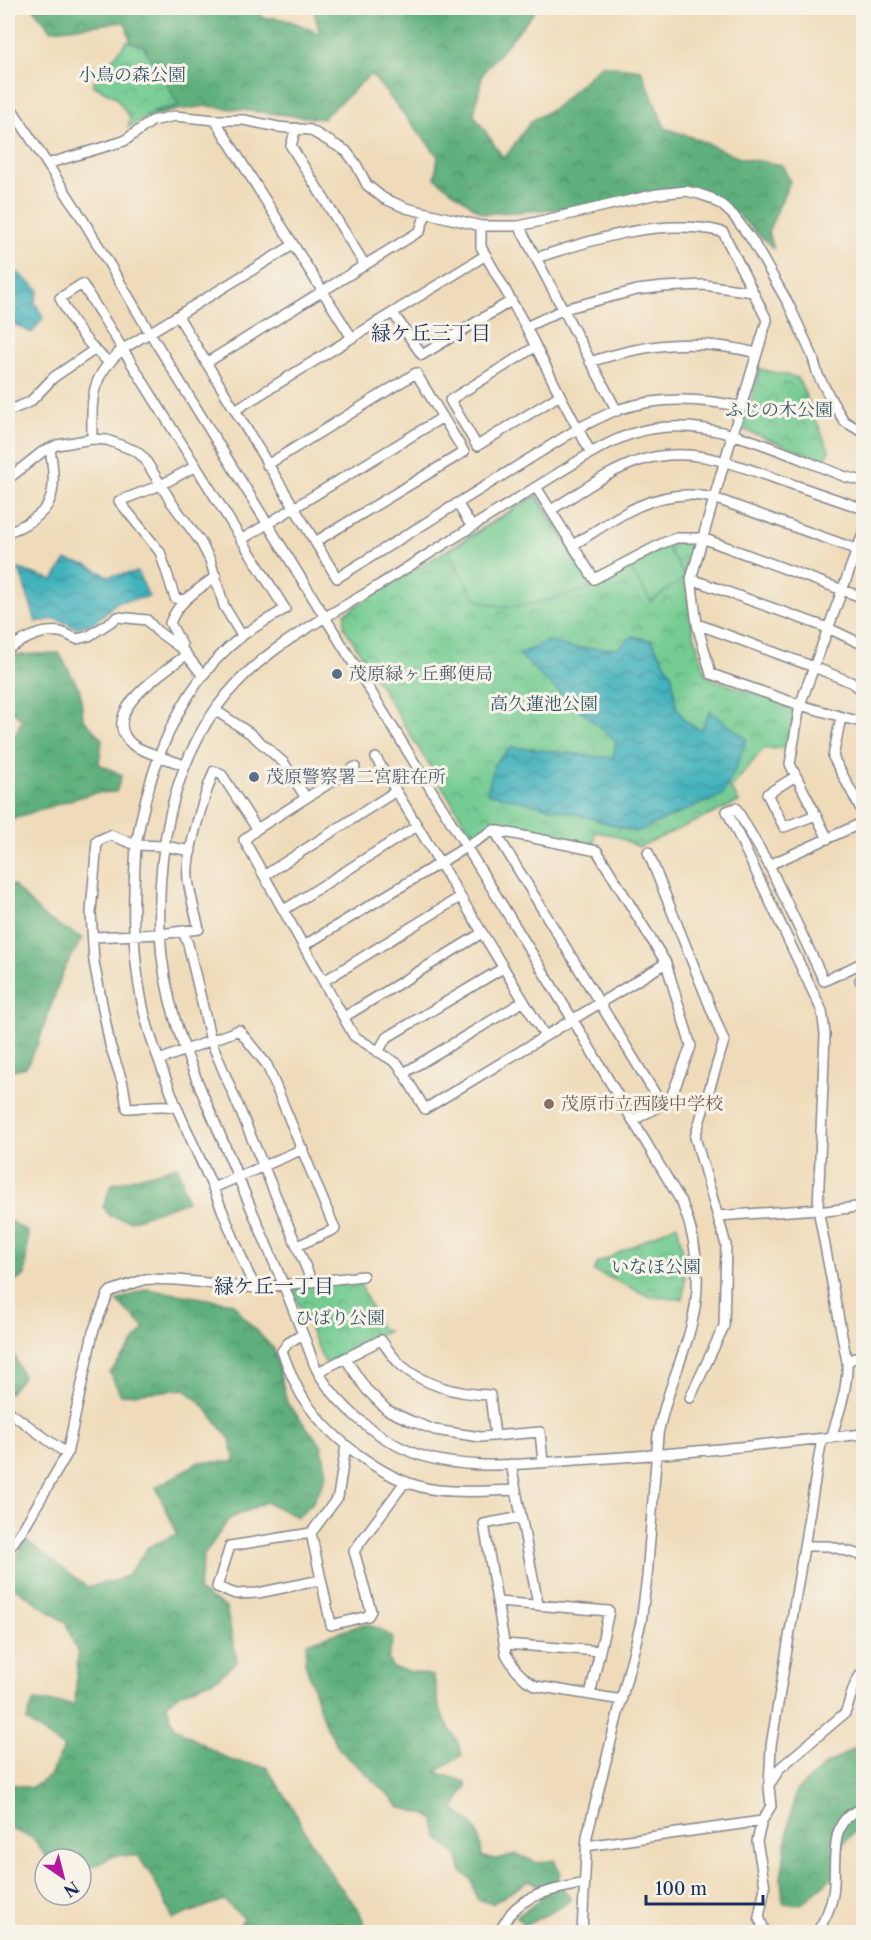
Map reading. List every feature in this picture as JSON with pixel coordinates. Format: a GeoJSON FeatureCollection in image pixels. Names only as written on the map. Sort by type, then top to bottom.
{"type":"FeatureCollection","features":[{"type":"Feature","properties":{"kind":"street"},"geometry":{"type":"LineString","coordinates":[[8,103],[82,219],[634,1120],[682,1203],[692,1230],[696,1247],[696,1289],[693,1313],[689,1333],[662,1412],[641,1622],[586,1846],[582,1932]]}},
{"type":"Feature","properties":{"kind":"street"},"geometry":{"type":"LineString","coordinates":[[47,164],[124,141],[152,121],[176,116],[244,120],[278,127],[310,130],[346,151],[367,185],[383,198],[406,208],[481,226],[519,226],[657,194],[686,191],[711,198],[733,216],[752,240],[789,305],[812,355],[818,375],[833,403],[844,421],[864,433]]}},
{"type":"Feature","properties":{"kind":"street"},"geometry":{"type":"LineString","coordinates":[[214,120],[352,338]]}},
{"type":"Feature","properties":{"kind":"street"},"geometry":{"type":"LineString","coordinates":[[296,128],[291,146],[365,265]]}},
{"type":"Feature","properties":{"kind":"street"},"geometry":{"type":"LineString","coordinates":[[206,363],[420,231],[426,213]]}},
{"type":"Feature","properties":{"kind":"street"},"geometry":{"type":"LineString","coordinates":[[481,226],[481,246],[591,453]]}},
{"type":"Feature","properties":{"kind":"street"},"geometry":{"type":"LineString","coordinates":[[519,226],[617,411]]}},
{"type":"Feature","properties":{"kind":"street"},"geometry":{"type":"LineString","coordinates":[[536,258],[616,235],[670,228],[705,228],[723,232],[767,320],[724,460],[691,579],[697,624],[711,674],[800,705],[864,723]]}},
{"type":"Feature","properties":{"kind":"street"},"geometry":{"type":"LineString","coordinates":[[92,439],[92,398],[98,379],[109,362],[123,349],[293,244]]}},
{"type":"Feature","properties":{"kind":"street"},"geometry":{"type":"LineString","coordinates":[[235,410],[486,255]]}},
{"type":"Feature","properties":{"kind":"street"},"geometry":{"type":"LineString","coordinates":[[109,362],[94,350],[69,316],[60,298],[82,284],[285,609],[242,636],[203,676],[177,716],[159,755],[144,801],[136,845],[134,934],[142,1002],[159,1060],[177,1108],[256,1288]]}},
{"type":"Feature","properties":{"kind":"street"},"geometry":{"type":"LineString","coordinates":[[526,327],[564,309],[637,290],[663,286],[704,285],[753,292]]}},
{"type":"Feature","properties":{"kind":"street"},"geometry":{"type":"LineString","coordinates":[[393,313],[422,355],[511,301]]}},
{"type":"Feature","properties":{"kind":"street"},"geometry":{"type":"LineString","coordinates":[[178,316],[337,578],[579,428],[617,411],[669,400],[711,401],[742,407]]}},
{"type":"Feature","properties":{"kind":"street"},"geometry":{"type":"LineString","coordinates":[[590,362],[640,347],[677,344],[720,345],[757,353]]}},
{"type":"Feature","properties":{"kind":"street"},"geometry":{"type":"LineString","coordinates":[[535,347],[450,400],[477,446],[560,395]]}},
{"type":"Feature","properties":{"kind":"street"},"geometry":{"type":"LineString","coordinates":[[8,411],[30,402],[54,377],[94,350]]}},
{"type":"Feature","properties":{"kind":"street"},"geometry":{"type":"LineString","coordinates":[[267,465],[416,373],[464,452],[315,542]]}},
{"type":"Feature","properties":{"kind":"street"},"geometry":{"type":"LineString","coordinates":[[242,540],[443,417]]}},
{"type":"Feature","properties":{"kind":"street"},"geometry":{"type":"LineString","coordinates":[[864,481],[846,477],[733,434],[706,428],[686,426],[658,428],[630,434],[591,453],[294,635],[263,658],[235,684],[202,730],[184,765],[164,846],[160,934],[169,998],[184,1051],[284,1284],[318,1372],[343,1403],[364,1424],[409,1451],[434,1459],[472,1464],[656,1456],[864,1434]]}},
{"type":"Feature","properties":{"kind":"street"},"geometry":{"type":"LineString","coordinates":[[8,479],[57,445],[92,439],[107,440],[136,452],[144,458],[200,541],[216,576],[224,606],[242,636]]}},
{"type":"Feature","properties":{"kind":"street"},"geometry":{"type":"LineString","coordinates":[[8,532],[28,524],[48,506],[53,494],[54,473],[50,449]]}},
{"type":"Feature","properties":{"kind":"street"},"geometry":{"type":"LineString","coordinates":[[551,510],[620,469],[661,456],[679,455],[700,455],[724,460],[864,509]]}},
{"type":"Feature","properties":{"kind":"street"},"geometry":{"type":"LineString","coordinates":[[184,600],[175,598],[160,552],[119,501],[161,484],[196,466]]}},
{"type":"Feature","properties":{"kind":"street"},"geometry":{"type":"LineString","coordinates":[[536,487],[594,579],[670,540],[687,537],[702,538],[864,598]]}},
{"type":"Feature","properties":{"kind":"street"},"geometry":{"type":"LineString","coordinates":[[573,545],[633,508],[647,502],[678,495],[692,495],[714,498],[860,551]]}},
{"type":"Feature","properties":{"kind":"street"},"geometry":{"type":"LineString","coordinates":[[457,503],[472,527]]}},
{"type":"Feature","properties":{"kind":"street"},"geometry":{"type":"LineString","coordinates":[[828,839],[790,764],[800,705],[842,589],[860,551],[864,531]]}},
{"type":"Feature","properties":{"kind":"street"},"geometry":{"type":"LineString","coordinates":[[184,652],[170,623],[175,610],[184,600],[216,576]]}},
{"type":"Feature","properties":{"kind":"street"},"geometry":{"type":"LineString","coordinates":[[691,579],[828,628],[864,645]]}},
{"type":"Feature","properties":{"kind":"street"},"geometry":{"type":"LineString","coordinates":[[8,648],[28,637],[44,632],[59,632],[77,639],[83,638],[118,617],[147,620],[184,652],[203,676]]}},
{"type":"Feature","properties":{"kind":"street"},"geometry":{"type":"LineString","coordinates":[[697,624],[814,667],[853,684],[864,692]]}},
{"type":"Feature","properties":{"kind":"street"},"geometry":{"type":"LineString","coordinates":[[184,652],[132,699],[123,717],[122,728],[129,741],[135,746],[184,765]]}},
{"type":"Feature","properties":{"kind":"street"},"geometry":{"type":"LineString","coordinates":[[215,710],[251,734],[284,763],[306,798]]}},
{"type":"Feature","properties":{"kind":"street"},"geometry":{"type":"LineString","coordinates":[[841,717],[832,757],[864,815]]}},
{"type":"Feature","properties":{"kind":"street"},"geometry":{"type":"LineString","coordinates":[[376,758],[545,1036]]}},
{"type":"Feature","properties":{"kind":"street"},"geometry":{"type":"LineString","coordinates":[[355,767],[257,829],[244,840],[305,945],[354,1036],[398,1064],[425,1109],[666,963]]}},
{"type":"Feature","properties":{"kind":"street"},"geometry":{"type":"LineString","coordinates":[[93,937],[160,934],[199,929],[187,877],[204,795],[214,771],[222,775],[257,829]]}},
{"type":"Feature","properties":{"kind":"street"},"geometry":{"type":"LineString","coordinates":[[796,776],[767,794],[779,820],[784,827],[816,814]]}},
{"type":"Feature","properties":{"kind":"street"},"geometry":{"type":"LineString","coordinates":[[265,875],[396,791]]}},
{"type":"Feature","properties":{"kind":"street"},"geometry":{"type":"LineString","coordinates":[[765,1932],[759,1917],[765,1887],[757,1841],[762,1821],[771,1806],[769,1787],[771,1746],[791,1636],[804,1546],[827,1438],[842,1401],[848,1375],[818,1210],[825,1034],[822,1011],[727,811],[736,808],[769,865],[824,981],[864,962]]}},
{"type":"Feature","properties":{"kind":"street"},"geometry":{"type":"LineString","coordinates":[[769,865],[864,822]]}},
{"type":"Feature","properties":{"kind":"street"},"geometry":{"type":"LineString","coordinates":[[284,910],[417,826]]}},
{"type":"Feature","properties":{"kind":"street"},"geometry":{"type":"LineString","coordinates":[[494,830],[662,1105]]}},
{"type":"Feature","properties":{"kind":"street"},"geometry":{"type":"LineString","coordinates":[[305,945],[494,830],[597,851],[666,963],[691,1046],[670,1100],[634,1120]]}},
{"type":"Feature","properties":{"kind":"street"},"geometry":{"type":"LineString","coordinates":[[177,1108],[170,1104],[150,1108],[127,1108],[123,1084],[110,1045],[94,962],[91,912],[97,841],[110,835],[136,845],[191,850]]}},
{"type":"Feature","properties":{"kind":"street"},"geometry":{"type":"LineString","coordinates":[[648,852],[724,1041],[695,1137],[726,1245],[724,1326],[690,1398]]}},
{"type":"Feature","properties":{"kind":"street"},"geometry":{"type":"LineString","coordinates":[[324,981],[460,897]]}},
{"type":"Feature","properties":{"kind":"street"},"geometry":{"type":"LineString","coordinates":[[183,932],[188,944],[211,1041],[312,1282]]}},
{"type":"Feature","properties":{"kind":"street"},"geometry":{"type":"LineString","coordinates":[[344,1017],[482,933]]}},
{"type":"Feature","properties":{"kind":"street"},"geometry":{"type":"LineString","coordinates":[[378,1052],[386,1038],[503,968]]}},
{"type":"Feature","properties":{"kind":"street"},"geometry":{"type":"LineString","coordinates":[[864,979],[861,980],[864,987]]}},
{"type":"Feature","properties":{"kind":"street"},"geometry":{"type":"LineString","coordinates":[[404,1073],[524,1001]]}},
{"type":"Feature","properties":{"kind":"street"},"geometry":{"type":"LineString","coordinates":[[159,1060],[239,1030],[267,1065],[335,1229],[297,1246]]}},
{"type":"Feature","properties":{"kind":"street"},"geometry":{"type":"LineString","coordinates":[[213,1188],[303,1149]]}},
{"type":"Feature","properties":{"kind":"street"},"geometry":{"type":"LineString","coordinates":[[718,1216],[864,1206]]}},
{"type":"Feature","properties":{"kind":"street"},"geometry":{"type":"LineString","coordinates":[[8,1550],[67,1454],[93,1332],[111,1291],[146,1279],[256,1288],[363,1276]]}},
{"type":"Feature","properties":{"kind":"street"},"geometry":{"type":"LineString","coordinates":[[303,1334],[288,1343],[282,1351],[304,1400],[338,1439],[375,1465],[405,1482],[436,1490],[516,1490]]}},
{"type":"Feature","properties":{"kind":"street"},"geometry":{"type":"LineString","coordinates":[[318,1372],[381,1340],[400,1365],[423,1380],[465,1394],[490,1395],[495,1436]]}},
{"type":"Feature","properties":{"kind":"street"},"geometry":{"type":"LineString","coordinates":[[847,1362],[864,1353]]}},
{"type":"Feature","properties":{"kind":"street"},"geometry":{"type":"LineString","coordinates":[[345,1358],[366,1389],[387,1410],[435,1430],[480,1437],[540,1432],[543,1462]]}},
{"type":"Feature","properties":{"kind":"street"},"geometry":{"type":"LineString","coordinates":[[8,1411],[67,1454]]}},
{"type":"Feature","properties":{"kind":"street"},"geometry":{"type":"LineString","coordinates":[[321,1580],[258,1593],[236,1594],[217,1587],[230,1546],[310,1533],[338,1497],[346,1444]]}},
{"type":"Feature","properties":{"kind":"street"},"geometry":{"type":"LineString","coordinates":[[511,1464],[538,1604]]}},
{"type":"Feature","properties":{"kind":"street"},"geometry":{"type":"LineString","coordinates":[[310,1533],[331,1625],[368,1616],[371,1611],[354,1551],[405,1482]]}},
{"type":"Feature","properties":{"kind":"street"},"geometry":{"type":"LineString","coordinates":[[521,1517],[484,1524],[504,1644],[512,1665],[526,1680],[536,1686],[622,1700]]}},
{"type":"Feature","properties":{"kind":"street"},"geometry":{"type":"LineString","coordinates":[[804,1546],[829,1546],[864,1556]]}},
{"type":"Feature","properties":{"kind":"street"},"geometry":{"type":"LineString","coordinates":[[497,1602],[609,1611],[590,1695]]}},
{"type":"Feature","properties":{"kind":"street"},"geometry":{"type":"LineString","coordinates":[[504,1644],[600,1651]]}},
{"type":"Feature","properties":{"kind":"street"},"geometry":{"type":"LineString","coordinates":[[769,1787],[780,1768],[845,1713],[855,1680],[864,1670]]}},
{"type":"Feature","properties":{"kind":"street"},"geometry":{"type":"LineString","coordinates":[[817,1932],[833,1897],[836,1869],[835,1840],[839,1829],[845,1818],[853,1812],[864,1809]]}},
{"type":"Feature","properties":{"kind":"street"},"geometry":{"type":"LineString","coordinates":[[586,1846],[762,1821]]}},
{"type":"Feature","properties":{"kind":"street"},"geometry":{"type":"LineString","coordinates":[[498,1932],[512,1912],[525,1900],[584,1883]]}},
{"type":"Feature","properties":{"kind":"green space"},"geometry":{"type":"Polygon","coordinates":[[[33,8],[259,8],[263,18],[285,20],[320,34],[313,8],[538,8],[482,76],[474,115],[504,159],[531,121],[556,107],[601,65],[641,70],[665,128],[740,158],[782,165],[790,181],[768,232],[774,249],[737,214],[703,190],[557,209],[483,214],[435,178],[438,156],[371,74],[322,119],[207,106],[177,110],[140,120],[115,85],[132,46],[125,22],[51,30],[33,8]]]}},
{"type":"Feature","properties":{"kind":"green space","name":"小鳥の森公園"},"geometry":{"type":"Polygon","coordinates":[[[127,41],[143,46],[179,105],[154,111],[128,128],[130,118],[116,97],[92,85],[127,41]]]}},
{"type":"Feature","properties":{"kind":"green space","name":"ふじの木公園"},"geometry":{"type":"Polygon","coordinates":[[[760,369],[798,378],[829,450],[825,461],[742,429],[760,369]]]}},
{"type":"Feature","properties":{"kind":"green space","name":"高久蓮池公園"},"geometry":{"type":"Polygon","coordinates":[[[534,496],[539,496],[595,586],[659,548],[673,543],[697,542],[686,579],[692,627],[707,677],[792,707],[794,711],[787,748],[763,749],[731,788],[739,802],[639,847],[614,835],[595,832],[594,844],[489,824],[472,835],[344,627],[345,613],[534,496]]]}},
{"type":"Feature","properties":{"kind":"green space"},"geometry":{"type":"Polygon","coordinates":[[[534,497],[537,498],[594,587],[533,604],[500,606],[486,603],[472,592],[448,551],[534,497]]]}},
{"type":"Feature","properties":{"kind":"green space"},"geometry":{"type":"Polygon","coordinates":[[[665,545],[686,577],[651,601],[630,569],[665,545]]]}},
{"type":"Feature","properties":{"kind":"green space"},"geometry":{"type":"Polygon","coordinates":[[[8,648],[18,655],[59,653],[80,690],[83,719],[102,739],[99,764],[122,775],[116,792],[93,793],[8,820],[8,739],[13,739],[22,720],[8,707],[8,648]]]}},
{"type":"Feature","properties":{"kind":"green space"},"geometry":{"type":"Polygon","coordinates":[[[8,884],[13,885],[44,917],[82,938],[63,971],[39,1041],[26,1067],[8,1071],[8,884]]]}},
{"type":"Feature","properties":{"kind":"green space"},"geometry":{"type":"Polygon","coordinates":[[[178,1166],[187,1201],[131,1221],[110,1216],[103,1207],[112,1184],[178,1166]]]}},
{"type":"Feature","properties":{"kind":"green space"},"geometry":{"type":"Polygon","coordinates":[[[8,1220],[28,1232],[25,1275],[8,1286],[8,1220]]]}},
{"type":"Feature","properties":{"kind":"green space","name":"いなほ公園"},"geometry":{"type":"Polygon","coordinates":[[[677,1224],[684,1262],[683,1299],[651,1297],[594,1271],[598,1263],[677,1224]]]}},
{"type":"Feature","properties":{"kind":"green space","name":"ひばり公園"},"geometry":{"type":"Polygon","coordinates":[[[359,1281],[380,1328],[388,1331],[327,1363],[324,1361],[292,1289],[294,1286],[359,1281]]]}},
{"type":"Feature","properties":{"kind":"green space"},"geometry":{"type":"Polygon","coordinates":[[[146,1289],[233,1303],[274,1349],[287,1403],[322,1446],[327,1475],[313,1502],[298,1517],[266,1502],[229,1519],[204,1555],[198,1591],[226,1608],[237,1661],[218,1678],[183,1692],[166,1704],[175,1728],[229,1760],[266,1767],[336,1882],[357,1907],[368,1932],[234,1932],[244,1918],[223,1900],[173,1919],[154,1879],[138,1856],[115,1855],[93,1866],[93,1847],[39,1847],[33,1838],[8,1828],[8,1783],[30,1788],[49,1777],[64,1748],[27,1721],[33,1701],[75,1704],[78,1654],[66,1623],[8,1583],[8,1571],[26,1540],[87,1587],[117,1580],[128,1575],[148,1547],[177,1534],[156,1487],[199,1462],[235,1462],[230,1439],[205,1407],[185,1389],[121,1395],[110,1373],[145,1328],[117,1301],[146,1289]]]}},
{"type":"Feature","properties":{"kind":"green space"},"geometry":{"type":"Polygon","coordinates":[[[8,1339],[23,1377],[8,1394],[8,1339]]]}},
{"type":"Feature","properties":{"kind":"green space"},"geometry":{"type":"Polygon","coordinates":[[[364,1624],[380,1629],[393,1638],[388,1659],[393,1668],[433,1676],[440,1709],[462,1755],[436,1772],[466,1782],[466,1787],[454,1809],[468,1819],[476,1829],[482,1857],[497,1859],[516,1854],[538,1863],[554,1860],[560,1871],[558,1881],[571,1899],[563,1906],[524,1926],[517,1916],[540,1901],[537,1885],[530,1880],[492,1904],[477,1899],[471,1879],[462,1873],[458,1856],[438,1838],[435,1820],[425,1814],[400,1807],[340,1750],[324,1722],[305,1662],[307,1643],[364,1624]]]}},
{"type":"Feature","properties":{"kind":"green space"},"geometry":{"type":"Polygon","coordinates":[[[863,1743],[863,1826],[842,1845],[837,1873],[800,1905],[783,1903],[781,1878],[796,1791],[824,1766],[863,1743]]]}},
{"type":"Feature","properties":{"kind":"water"},"geometry":{"type":"Polygon","coordinates":[[[8,265],[39,290],[35,302],[43,318],[32,333],[8,321],[8,265]]]}},
{"type":"Feature","properties":{"kind":"water"},"geometry":{"type":"Polygon","coordinates":[[[66,560],[87,565],[108,576],[138,572],[149,597],[117,602],[94,623],[76,628],[57,619],[36,622],[19,569],[53,580],[66,560]]]}},
{"type":"Feature","properties":{"kind":"water"},"geometry":{"type":"Polygon","coordinates":[[[633,636],[652,641],[672,675],[676,706],[686,722],[701,730],[710,711],[747,739],[722,795],[636,832],[581,815],[487,793],[495,763],[512,747],[613,758],[616,741],[544,679],[519,654],[547,641],[573,648],[618,648],[633,636]]]}},
{"type":"Feature","properties":{"kind":"place","name":"茂原緑ヶ丘郵便局"},"geometry":{"type":"Point","coordinates":[337,674]}},
{"type":"Feature","properties":{"kind":"place","name":"茂原警察署二宮駐在所"},"geometry":{"type":"Point","coordinates":[254,777]}},
{"type":"Feature","properties":{"kind":"place","name":"茂原市立西陵中学校"},"geometry":{"type":"Point","coordinates":[549,1104]}},
{"type":"Feature","properties":{"kind":"district","name":"緑ケ丘三丁目"},"geometry":{"type":"Point","coordinates":[431,333]}},
{"type":"Feature","properties":{"kind":"district","name":"緑ケ丘一丁目"},"geometry":{"type":"Point","coordinates":[274,1286]}}]}
